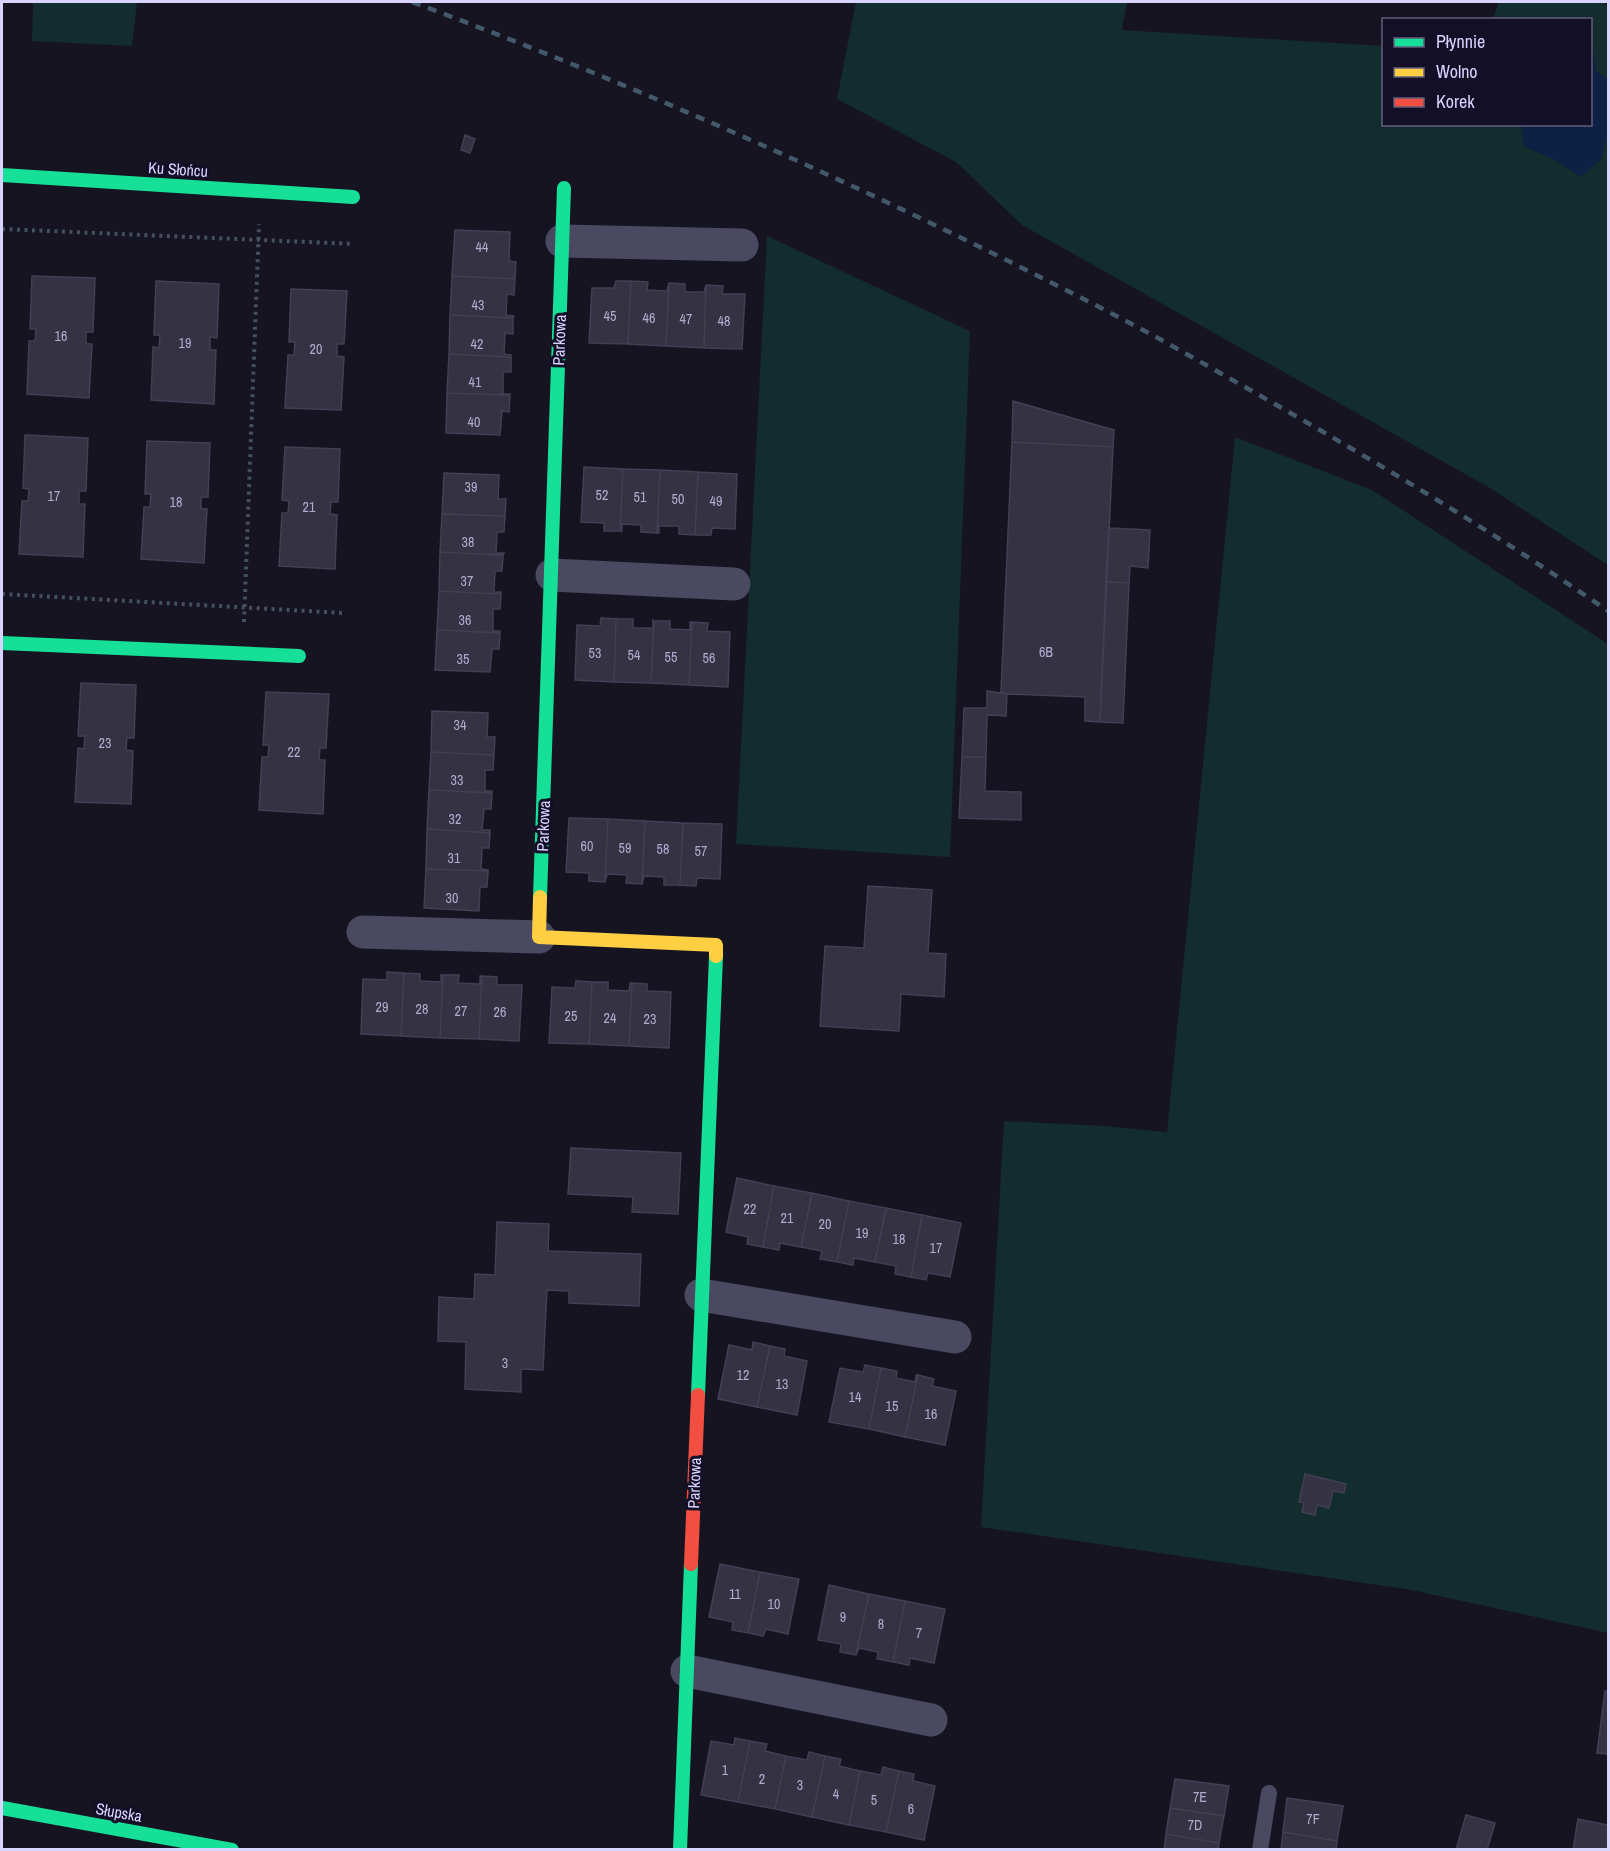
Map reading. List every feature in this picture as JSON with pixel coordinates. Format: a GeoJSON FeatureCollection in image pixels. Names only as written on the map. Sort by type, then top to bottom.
{"type":"FeatureCollection","features":[{"type":"Feature","properties":{"kind":"street","name":"Ku Słońcu"},"geometry":{"type":"LineString","coordinates":[[2,175],[353,197]]}},
{"type":"Feature","properties":{"kind":"street","name":"Parkowa"},"geometry":{"type":"LineString","coordinates":[[564,188],[539,937],[716,945],[680,1850]]}},
{"type":"Feature","properties":{"kind":"street"},"geometry":{"type":"LineString","coordinates":[[562,241],[742,245]]}},
{"type":"Feature","properties":{"kind":"street"},"geometry":{"type":"LineString","coordinates":[[552,575],[734,584]]}},
{"type":"Feature","properties":{"kind":"street"},"geometry":{"type":"LineString","coordinates":[[2,644],[298,656]]}},
{"type":"Feature","properties":{"kind":"street"},"geometry":{"type":"LineString","coordinates":[[363,932],[539,937]]}},
{"type":"Feature","properties":{"kind":"street"},"geometry":{"type":"LineString","coordinates":[[701,1295],[955,1337]]}},
{"type":"Feature","properties":{"kind":"street"},"geometry":{"type":"LineString","coordinates":[[687,1671],[932,1720]]}},
{"type":"Feature","properties":{"kind":"street","name":"Słupska"},"geometry":{"type":"LineString","coordinates":[[2,1808],[232,1850]]}},
{"type":"Feature","properties":{"kind":"lane"},"geometry":{"type":"LineString","coordinates":[[1260,1850],[1269,1794]]}},
{"type":"Feature","properties":{"kind":"path"},"geometry":{"type":"LineString","coordinates":[[243,654],[261,191]]}},
{"type":"Feature","properties":{"kind":"path"},"geometry":{"type":"LineString","coordinates":[[2,229],[354,244]]}},
{"type":"Feature","properties":{"kind":"path"},"geometry":{"type":"LineString","coordinates":[[2,594],[343,613]]}},
{"type":"Feature","properties":{"kind":"green space"},"geometry":{"type":"Polygon","coordinates":[[[33,2],[137,2],[132,46],[32,41],[33,2]]]}},
{"type":"Feature","properties":{"kind":"green space"},"geometry":{"type":"Polygon","coordinates":[[[856,2],[1127,2],[1122,30],[1382,46],[1382,126],[1592,126],[1592,18],[1493,18],[1499,2],[1604,2],[1608,8],[1608,565],[1490,488],[1022,225],[956,162],[837,99],[856,2]]]}},
{"type":"Feature","properties":{"kind":"green space"},"geometry":{"type":"Polygon","coordinates":[[[767,236],[970,331],[950,857],[736,844],[767,236]]]}},
{"type":"Feature","properties":{"kind":"green space"},"geometry":{"type":"Polygon","coordinates":[[[1235,437],[1372,490],[1608,644],[1608,1633],[1412,1590],[981,1527],[1004,1121],[1167,1132],[1235,437]]]}},
{"type":"Feature","properties":{"kind":"water"},"geometry":{"type":"Polygon","coordinates":[[[1592,46],[1596,71],[1608,80],[1608,132],[1601,159],[1581,177],[1557,161],[1524,146],[1521,126],[1592,126],[1592,46]]]}},
{"type":"Feature","properties":{"kind":"building"},"geometry":{"type":"Polygon","coordinates":[[[465,135],[475,139],[470,153],[461,150],[465,135]]]}},
{"type":"Feature","properties":{"kind":"building"},"geometry":{"type":"Polygon","coordinates":[[[455,230],[510,232],[509,261],[516,262],[515,279],[452,276],[455,230]]]}},
{"type":"Feature","properties":{"kind":"building"},"geometry":{"type":"Polygon","coordinates":[[[32,276],[95,278],[93,332],[86,332],[86,344],[92,344],[89,398],[27,394],[29,341],[35,341],[36,329],[30,329],[32,276]]]}},
{"type":"Feature","properties":{"kind":"building"},"geometry":{"type":"Polygon","coordinates":[[[452,276],[515,279],[514,295],[507,294],[506,315],[514,316],[513,318],[450,315],[452,276]]]}},
{"type":"Feature","properties":{"kind":"building"},"geometry":{"type":"Polygon","coordinates":[[[156,281],[219,284],[217,338],[210,337],[210,350],[216,350],[214,404],[151,400],[153,347],[159,348],[160,335],[154,335],[156,281]]]}},
{"type":"Feature","properties":{"kind":"building"},"geometry":{"type":"Polygon","coordinates":[[[616,281],[631,281],[628,344],[589,343],[592,288],[614,288],[616,281]]]}},
{"type":"Feature","properties":{"kind":"building"},"geometry":{"type":"Polygon","coordinates":[[[631,281],[648,282],[647,290],[667,291],[669,283],[666,346],[628,344],[631,281]]]}},
{"type":"Feature","properties":{"kind":"building"},"geometry":{"type":"Polygon","coordinates":[[[669,283],[685,284],[685,292],[704,292],[706,285],[704,348],[666,346],[669,283]]]}},
{"type":"Feature","properties":{"kind":"building"},"geometry":{"type":"Polygon","coordinates":[[[706,285],[723,286],[722,294],[745,294],[742,349],[704,348],[706,285]]]}},
{"type":"Feature","properties":{"kind":"building"},"geometry":{"type":"Polygon","coordinates":[[[291,289],[347,291],[344,344],[337,344],[337,356],[344,357],[341,410],[285,408],[288,355],[294,355],[295,342],[289,342],[291,289]]]}},
{"type":"Feature","properties":{"kind":"building"},"geometry":{"type":"Polygon","coordinates":[[[450,315],[513,318],[513,334],[505,333],[504,354],[511,355],[511,357],[449,354],[450,315]]]}},
{"type":"Feature","properties":{"kind":"building"},"geometry":{"type":"Polygon","coordinates":[[[449,354],[511,357],[511,372],[503,372],[503,394],[510,395],[447,393],[449,354]]]}},
{"type":"Feature","properties":{"kind":"building"},"geometry":{"type":"Polygon","coordinates":[[[447,393],[510,395],[509,412],[502,411],[500,435],[446,433],[447,393]]]}},
{"type":"Feature","properties":{"kind":"building"},"geometry":{"type":"Polygon","coordinates":[[[1013,401],[1114,430],[1113,447],[1012,442],[1013,401]]]}},
{"type":"Feature","properties":{"kind":"building"},"geometry":{"type":"Polygon","coordinates":[[[25,435],[88,438],[86,491],[79,491],[79,504],[85,504],[83,557],[19,554],[22,501],[28,501],[29,489],[23,488],[25,435]]]}},
{"type":"Feature","properties":{"kind":"building"},"geometry":{"type":"Polygon","coordinates":[[[147,441],[210,443],[208,497],[201,497],[201,509],[207,509],[204,563],[141,559],[144,507],[150,507],[151,494],[145,494],[147,441]]]}},
{"type":"Feature","properties":{"kind":"building"},"geometry":{"type":"Polygon","coordinates":[[[1012,442],[1113,447],[1100,722],[1085,721],[1085,697],[1001,692],[1012,442]]]}},
{"type":"Feature","properties":{"kind":"building"},"geometry":{"type":"Polygon","coordinates":[[[285,447],[340,449],[338,502],[331,502],[330,514],[337,515],[335,569],[279,566],[282,513],[288,513],[289,501],[282,500],[285,447]]]}},
{"type":"Feature","properties":{"kind":"building"},"geometry":{"type":"Polygon","coordinates":[[[584,467],[623,469],[620,531],[604,531],[604,523],[581,522],[584,467]]]}},
{"type":"Feature","properties":{"kind":"building"},"geometry":{"type":"Polygon","coordinates":[[[623,469],[660,470],[657,533],[641,532],[641,525],[622,524],[622,531],[620,531],[623,469]]]}},
{"type":"Feature","properties":{"kind":"building"},"geometry":{"type":"Polygon","coordinates":[[[660,470],[698,472],[695,535],[679,534],[679,526],[659,526],[659,533],[657,533],[660,470]]]}},
{"type":"Feature","properties":{"kind":"building"},"geometry":{"type":"Polygon","coordinates":[[[698,472],[737,474],[735,529],[712,528],[711,535],[695,535],[698,472]]]}},
{"type":"Feature","properties":{"kind":"building"},"geometry":{"type":"Polygon","coordinates":[[[444,473],[499,475],[498,499],[506,499],[505,516],[442,514],[444,473]]]}},
{"type":"Feature","properties":{"kind":"building"},"geometry":{"type":"Polygon","coordinates":[[[442,514],[505,516],[504,532],[497,532],[496,553],[504,553],[503,555],[440,552],[442,514]]]}},
{"type":"Feature","properties":{"kind":"building"},"geometry":{"type":"Polygon","coordinates":[[[1109,528],[1150,530],[1148,568],[1130,566],[1129,583],[1106,582],[1109,528]]]}},
{"type":"Feature","properties":{"kind":"building"},"geometry":{"type":"Polygon","coordinates":[[[440,552],[503,555],[502,571],[495,571],[494,592],[501,592],[501,594],[439,591],[440,552]]]}},
{"type":"Feature","properties":{"kind":"building"},"geometry":{"type":"Polygon","coordinates":[[[1106,582],[1129,583],[1123,723],[1100,722],[1106,582]]]}},
{"type":"Feature","properties":{"kind":"building"},"geometry":{"type":"Polygon","coordinates":[[[439,591],[501,594],[500,609],[493,609],[493,631],[500,631],[500,633],[437,630],[439,591]]]}},
{"type":"Feature","properties":{"kind":"building"},"geometry":{"type":"Polygon","coordinates":[[[601,618],[616,619],[614,682],[575,680],[577,625],[600,626],[601,618]]]}},
{"type":"Feature","properties":{"kind":"building"},"geometry":{"type":"Polygon","coordinates":[[[616,619],[633,619],[633,628],[653,628],[654,621],[651,683],[614,682],[616,619]]]}},
{"type":"Feature","properties":{"kind":"building"},"geometry":{"type":"Polygon","coordinates":[[[654,621],[670,621],[670,629],[690,630],[690,622],[692,622],[689,685],[651,683],[654,621]]]}},
{"type":"Feature","properties":{"kind":"building"},"geometry":{"type":"Polygon","coordinates":[[[692,622],[708,623],[707,631],[730,632],[728,687],[689,685],[692,622]]]}},
{"type":"Feature","properties":{"kind":"building"},"geometry":{"type":"Polygon","coordinates":[[[437,630],[500,633],[499,649],[492,649],[490,672],[435,670],[437,630]]]}},
{"type":"Feature","properties":{"kind":"building"},"geometry":{"type":"Polygon","coordinates":[[[81,683],[136,685],[134,738],[127,738],[126,750],[133,751],[131,804],[75,802],[78,748],[84,749],[85,736],[78,736],[81,683]]]}},
{"type":"Feature","properties":{"kind":"building"},"geometry":{"type":"Polygon","coordinates":[[[987,691],[1007,694],[1006,716],[987,715],[986,757],[962,757],[964,708],[987,708],[987,691]]]}},
{"type":"Feature","properties":{"kind":"building"},"geometry":{"type":"Polygon","coordinates":[[[266,692],[329,694],[326,748],[320,748],[319,760],[325,760],[323,814],[259,810],[262,757],[268,757],[269,745],[263,745],[266,692]]]}},
{"type":"Feature","properties":{"kind":"building"},"geometry":{"type":"Polygon","coordinates":[[[432,711],[488,713],[487,737],[495,737],[494,755],[431,752],[432,711]]]}},
{"type":"Feature","properties":{"kind":"building"},"geometry":{"type":"Polygon","coordinates":[[[431,752],[494,755],[493,770],[485,770],[485,791],[492,791],[492,793],[429,790],[431,752]]]}},
{"type":"Feature","properties":{"kind":"building"},"geometry":{"type":"Polygon","coordinates":[[[962,757],[986,757],[985,791],[1021,792],[1021,820],[959,818],[962,757]]]}},
{"type":"Feature","properties":{"kind":"building"},"geometry":{"type":"Polygon","coordinates":[[[429,790],[492,793],[491,809],[484,809],[482,830],[490,830],[490,833],[427,829],[429,790]]]}},
{"type":"Feature","properties":{"kind":"building"},"geometry":{"type":"Polygon","coordinates":[[[569,818],[608,819],[605,882],[589,881],[589,873],[566,872],[569,818]]]}},
{"type":"Feature","properties":{"kind":"building"},"geometry":{"type":"Polygon","coordinates":[[[608,819],[645,821],[642,884],[626,883],[627,875],[607,874],[605,882],[608,819]]]}},
{"type":"Feature","properties":{"kind":"building"},"geometry":{"type":"Polygon","coordinates":[[[645,821],[683,823],[680,885],[664,885],[664,877],[644,876],[642,884],[645,821]]]}},
{"type":"Feature","properties":{"kind":"building"},"geometry":{"type":"Polygon","coordinates":[[[683,823],[722,824],[720,879],[697,878],[696,886],[680,885],[683,823]]]}},
{"type":"Feature","properties":{"kind":"building"},"geometry":{"type":"Polygon","coordinates":[[[427,829],[490,833],[489,848],[482,848],[481,869],[488,871],[426,869],[427,829]]]}},
{"type":"Feature","properties":{"kind":"building"},"geometry":{"type":"Polygon","coordinates":[[[426,869],[488,871],[487,887],[480,887],[479,911],[424,908],[426,869]]]}},
{"type":"Feature","properties":{"kind":"building"},"geometry":{"type":"Polygon","coordinates":[[[868,886],[932,890],[928,953],[946,954],[944,997],[901,994],[899,1031],[820,1026],[825,946],[864,948],[868,886]]]}},
{"type":"Feature","properties":{"kind":"building"},"geometry":{"type":"Polygon","coordinates":[[[387,972],[404,973],[401,1036],[361,1034],[363,979],[387,980],[387,972]]]}},
{"type":"Feature","properties":{"kind":"building"},"geometry":{"type":"Polygon","coordinates":[[[404,973],[420,974],[420,981],[441,982],[441,975],[443,975],[440,1038],[401,1036],[404,973]]]}},
{"type":"Feature","properties":{"kind":"building"},"geometry":{"type":"Polygon","coordinates":[[[443,975],[459,975],[458,983],[480,984],[480,976],[482,976],[479,1039],[440,1038],[443,975]]]}},
{"type":"Feature","properties":{"kind":"building"},"geometry":{"type":"Polygon","coordinates":[[[482,976],[497,977],[497,985],[522,985],[519,1041],[479,1039],[482,976]]]}},
{"type":"Feature","properties":{"kind":"building"},"geometry":{"type":"Polygon","coordinates":[[[576,981],[592,982],[589,1044],[549,1043],[552,987],[575,988],[576,981]]]}},
{"type":"Feature","properties":{"kind":"building"},"geometry":{"type":"Polygon","coordinates":[[[592,982],[608,982],[608,990],[629,991],[630,983],[632,983],[629,1046],[589,1044],[592,982]]]}},
{"type":"Feature","properties":{"kind":"building"},"geometry":{"type":"Polygon","coordinates":[[[632,983],[647,984],[647,991],[671,992],[669,1048],[629,1046],[632,983]]]}},
{"type":"Feature","properties":{"kind":"building"},"geometry":{"type":"Polygon","coordinates":[[[571,1148],[681,1153],[678,1214],[632,1212],[633,1197],[568,1194],[571,1148]]]}},
{"type":"Feature","properties":{"kind":"building"},"geometry":{"type":"Polygon","coordinates":[[[737,1178],[774,1186],[763,1247],[747,1244],[748,1237],[726,1232],[737,1178]]]}},
{"type":"Feature","properties":{"kind":"building"},"geometry":{"type":"Polygon","coordinates":[[[774,1186],[812,1193],[801,1247],[780,1243],[779,1250],[763,1247],[774,1186]]]}},
{"type":"Feature","properties":{"kind":"building"},"geometry":{"type":"Polygon","coordinates":[[[812,1193],[849,1201],[837,1262],[820,1259],[822,1251],[801,1247],[812,1193]]]}},
{"type":"Feature","properties":{"kind":"building"},"geometry":{"type":"Polygon","coordinates":[[[849,1201],[886,1208],[875,1262],[854,1258],[853,1265],[837,1262],[849,1201]]]}},
{"type":"Feature","properties":{"kind":"building"},"geometry":{"type":"Polygon","coordinates":[[[886,1208],[922,1215],[911,1277],[895,1274],[896,1266],[875,1262],[886,1208]]]}},
{"type":"Feature","properties":{"kind":"building"},"geometry":{"type":"Polygon","coordinates":[[[922,1215],[961,1223],[950,1277],[928,1273],[926,1280],[911,1277],[922,1215]]]}},
{"type":"Feature","properties":{"kind":"building"},"geometry":{"type":"Polygon","coordinates":[[[497,1222],[549,1224],[548,1251],[641,1254],[639,1306],[569,1303],[569,1291],[547,1290],[543,1370],[521,1369],[521,1392],[465,1389],[466,1342],[438,1341],[439,1297],[474,1299],[475,1274],[495,1275],[497,1222]]]}},
{"type":"Feature","properties":{"kind":"building"},"geometry":{"type":"Polygon","coordinates":[[[753,1342],[770,1346],[757,1407],[718,1399],[729,1345],[752,1350],[753,1342]]]}},
{"type":"Feature","properties":{"kind":"building"},"geometry":{"type":"Polygon","coordinates":[[[770,1346],[785,1349],[784,1356],[807,1361],[797,1415],[757,1407],[770,1346]]]}},
{"type":"Feature","properties":{"kind":"building"},"geometry":{"type":"Polygon","coordinates":[[[865,1365],[881,1368],[869,1429],[829,1422],[840,1368],[863,1372],[865,1365]]]}},
{"type":"Feature","properties":{"kind":"building"},"geometry":{"type":"Polygon","coordinates":[[[881,1368],[897,1371],[896,1378],[915,1382],[916,1375],[918,1375],[905,1437],[869,1429],[881,1368]]]}},
{"type":"Feature","properties":{"kind":"building"},"geometry":{"type":"Polygon","coordinates":[[[918,1375],[934,1379],[932,1386],[956,1391],[945,1445],[905,1437],[918,1375]]]}},
{"type":"Feature","properties":{"kind":"building"},"geometry":{"type":"Polygon","coordinates":[[[1305,1474],[1346,1484],[1344,1493],[1333,1491],[1329,1508],[1317,1505],[1315,1515],[1302,1512],[1304,1503],[1299,1502],[1305,1474]]]}},
{"type":"Feature","properties":{"kind":"building"},"geometry":{"type":"Polygon","coordinates":[[[720,1564],[760,1572],[748,1633],[732,1630],[733,1622],[709,1617],[720,1564]]]}},
{"type":"Feature","properties":{"kind":"building"},"geometry":{"type":"Polygon","coordinates":[[[760,1572],[799,1579],[788,1634],[766,1629],[763,1636],[748,1633],[760,1572]]]}},
{"type":"Feature","properties":{"kind":"building"},"geometry":{"type":"Polygon","coordinates":[[[829,1585],[869,1594],[856,1655],[840,1652],[841,1644],[818,1640],[829,1585]]]}},
{"type":"Feature","properties":{"kind":"building"},"geometry":{"type":"Polygon","coordinates":[[[869,1594],[905,1601],[893,1662],[877,1659],[878,1652],[859,1648],[856,1655],[869,1594]]]}},
{"type":"Feature","properties":{"kind":"building"},"geometry":{"type":"Polygon","coordinates":[[[905,1601],[945,1609],[934,1663],[910,1658],[909,1665],[893,1662],[905,1601]]]}},
{"type":"Feature","properties":{"kind":"building"},"geometry":{"type":"Polygon","coordinates":[[[1605,1691],[1608,1692],[1608,1754],[1597,1753],[1605,1691]]]}},
{"type":"Feature","properties":{"kind":"building"},"geometry":{"type":"Polygon","coordinates":[[[735,1738],[750,1741],[738,1802],[701,1795],[711,1741],[734,1745],[735,1738]]]}},
{"type":"Feature","properties":{"kind":"building"},"geometry":{"type":"Polygon","coordinates":[[[750,1741],[767,1744],[765,1751],[786,1756],[775,1809],[738,1802],[750,1741]]]}},
{"type":"Feature","properties":{"kind":"building"},"geometry":{"type":"Polygon","coordinates":[[[809,1752],[825,1756],[812,1817],[775,1809],[786,1756],[807,1760],[809,1752]]]}},
{"type":"Feature","properties":{"kind":"building"},"geometry":{"type":"Polygon","coordinates":[[[825,1756],[841,1759],[839,1766],[860,1771],[849,1825],[812,1817],[825,1756]]]}},
{"type":"Feature","properties":{"kind":"building"},"geometry":{"type":"Polygon","coordinates":[[[883,1767],[899,1771],[886,1832],[849,1825],[860,1771],[881,1775],[883,1767]]]}},
{"type":"Feature","properties":{"kind":"building"},"geometry":{"type":"Polygon","coordinates":[[[899,1771],[914,1774],[913,1781],[935,1786],[924,1840],[886,1832],[899,1771]]]}},
{"type":"Feature","properties":{"kind":"building"},"geometry":{"type":"Polygon","coordinates":[[[1175,1779],[1229,1786],[1224,1816],[1170,1808],[1175,1779]]]}},
{"type":"Feature","properties":{"kind":"building"},"geometry":{"type":"Polygon","coordinates":[[[1287,1798],[1343,1806],[1337,1841],[1283,1832],[1287,1798]]]}},
{"type":"Feature","properties":{"kind":"building"},"geometry":{"type":"Polygon","coordinates":[[[1170,1808],[1224,1816],[1219,1843],[1166,1834],[1170,1808]]]}},
{"type":"Feature","properties":{"kind":"building"},"geometry":{"type":"Polygon","coordinates":[[[1466,1815],[1495,1823],[1487,1850],[1456,1850],[1466,1815]]]}},
{"type":"Feature","properties":{"kind":"building"},"geometry":{"type":"Polygon","coordinates":[[[1578,1819],[1608,1825],[1608,1850],[1573,1850],[1578,1819]]]}},
{"type":"Feature","properties":{"kind":"building"},"geometry":{"type":"Polygon","coordinates":[[[1283,1832],[1337,1841],[1336,1850],[1281,1850],[1283,1832]]]}},
{"type":"Feature","properties":{"kind":"building"},"geometry":{"type":"Polygon","coordinates":[[[1166,1834],[1219,1843],[1218,1850],[1164,1850],[1166,1834]]]}},
{"type":"Feature","properties":{"kind":"railway"},"geometry":{"type":"LineString","coordinates":[[412,2],[595,73],[685,111],[864,192],[1041,277],[1159,339],[1343,443],[1433,497],[1608,611]]}},
{"type":"Feature","properties":{"kind":"traffic: fast"},"geometry":{"type":"LineString","coordinates":[[2,175],[353,197]]}},
{"type":"Feature","properties":{"kind":"traffic: fast"},"geometry":{"type":"LineString","coordinates":[[540,897],[564,188]]}},
{"type":"Feature","properties":{"kind":"traffic: fast"},"geometry":{"type":"LineString","coordinates":[[2,643],[299,656]]}},
{"type":"Feature","properties":{"kind":"traffic: fast"},"geometry":{"type":"LineString","coordinates":[[698,1395],[716,956]]}},
{"type":"Feature","properties":{"kind":"traffic: fast"},"geometry":{"type":"LineString","coordinates":[[680,1850],[691,1564]]}},
{"type":"Feature","properties":{"kind":"traffic: fast"},"geometry":{"type":"LineString","coordinates":[[2,1808],[232,1850]]}},
{"type":"Feature","properties":{"kind":"traffic: slow"},"geometry":{"type":"LineString","coordinates":[[540,897],[539,937],[716,945],[716,956]]}},
{"type":"Feature","properties":{"kind":"traffic: jam"},"geometry":{"type":"LineString","coordinates":[[691,1564],[698,1395]]}}]}
